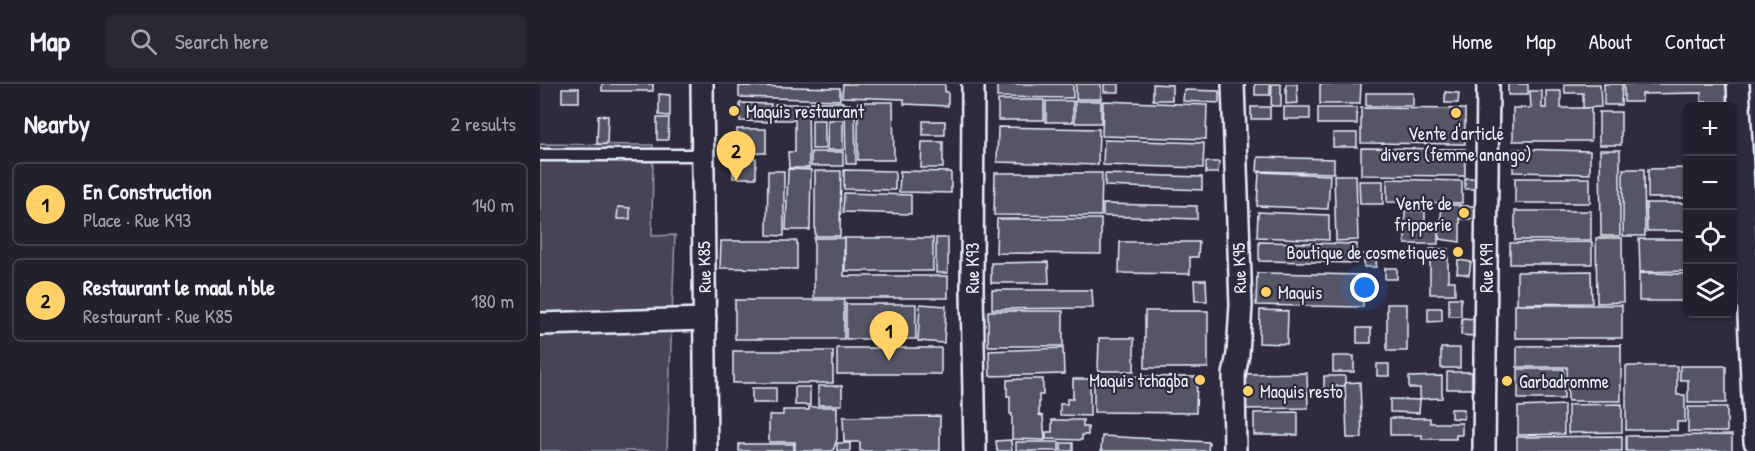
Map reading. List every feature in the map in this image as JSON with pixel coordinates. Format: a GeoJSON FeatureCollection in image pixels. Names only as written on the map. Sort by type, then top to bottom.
{"type":"FeatureCollection","features":[{"type":"Feature","properties":{"kind":"street","name":"Rue K85"},"geometry":{"type":"LineString","coordinates":[[702,84],[706,451]]}},
{"type":"Feature","properties":{"kind":"street","name":"Rue K93"},"geometry":{"type":"LineString","coordinates":[[973,84],[972,289],[975,451]]}},
{"type":"Feature","properties":{"kind":"street","name":"Rue K95"},"geometry":{"type":"LineString","coordinates":[[1233,84],[1240,305],[1234,375],[1235,451]]}},
{"type":"Feature","properties":{"kind":"street","name":"Rue K99"},"geometry":{"type":"LineString","coordinates":[[1484,451],[1488,84]]}},
{"type":"Feature","properties":{"kind":"street"},"geometry":{"type":"LineString","coordinates":[[1737,84],[1755,442]]}},
{"type":"Feature","properties":{"kind":"street"},"geometry":{"type":"LineString","coordinates":[[540,324],[705,319]]}},
{"type":"Feature","properties":{"kind":"lane"},"geometry":{"type":"LineString","coordinates":[[540,154],[703,155]]}},
{"type":"Feature","properties":{"kind":"shaded area"},"geometry":{"type":"Polygon","coordinates":[[[540,144],[653,145],[652,236],[675,235],[667,451],[540,451],[540,144]]]}},
{"type":"Feature","properties":{"kind":"building"},"geometry":{"type":"Polygon","coordinates":[[[602,84],[653,84],[653,91],[602,91],[602,84]]]}},
{"type":"Feature","properties":{"kind":"building"},"geometry":{"type":"Polygon","coordinates":[[[843,84],[945,84],[945,92],[948,92],[948,106],[904,104],[904,99],[842,97],[843,84]]]}},
{"type":"Feature","properties":{"kind":"building"},"geometry":{"type":"Polygon","coordinates":[[[997,84],[1073,84],[1073,98],[997,97],[997,84]]]}},
{"type":"Feature","properties":{"kind":"building"},"geometry":{"type":"Polygon","coordinates":[[[1076,84],[1101,84],[1101,99],[1076,99],[1076,84]]]}},
{"type":"Feature","properties":{"kind":"building"},"geometry":{"type":"Polygon","coordinates":[[[1104,84],[1119,84],[1119,92],[1104,92],[1104,84]]]}},
{"type":"Feature","properties":{"kind":"building"},"geometry":{"type":"Polygon","coordinates":[[[1153,84],[1172,85],[1172,100],[1153,100],[1153,84]]]}},
{"type":"Feature","properties":{"kind":"building"},"geometry":{"type":"Polygon","coordinates":[[[1255,84],[1270,84],[1270,95],[1255,95],[1255,84]]]}},
{"type":"Feature","properties":{"kind":"building"},"geometry":{"type":"Polygon","coordinates":[[[1272,84],[1281,84],[1281,106],[1271,106],[1272,84]]]}},
{"type":"Feature","properties":{"kind":"building"},"geometry":{"type":"Polygon","coordinates":[[[1286,84],[1297,84],[1298,103],[1286,104],[1286,84]]]}},
{"type":"Feature","properties":{"kind":"building"},"geometry":{"type":"Polygon","coordinates":[[[1320,84],[1361,84],[1360,104],[1320,104],[1320,84]]]}},
{"type":"Feature","properties":{"kind":"building"},"geometry":{"type":"Polygon","coordinates":[[[1508,84],[1528,84],[1528,95],[1508,95],[1508,84]]]}},
{"type":"Feature","properties":{"kind":"building"},"geometry":{"type":"Polygon","coordinates":[[[1564,84],[1600,84],[1601,107],[1583,108],[1583,93],[1565,93],[1564,84]]]}},
{"type":"Feature","properties":{"kind":"building"},"geometry":{"type":"Polygon","coordinates":[[[1604,84],[1622,84],[1621,105],[1604,105],[1604,84]]]}},
{"type":"Feature","properties":{"kind":"building"},"geometry":{"type":"Polygon","coordinates":[[[1624,84],[1731,84],[1731,102],[1701,102],[1701,93],[1642,94],[1642,102],[1624,102],[1624,84]]]}},
{"type":"Feature","properties":{"kind":"building"},"geometry":{"type":"Polygon","coordinates":[[[739,86],[840,88],[840,100],[739,97],[739,86]]]}},
{"type":"Feature","properties":{"kind":"building"},"geometry":{"type":"Polygon","coordinates":[[[562,88],[579,88],[579,102],[562,102],[562,88]]]}},
{"type":"Feature","properties":{"kind":"building"},"geometry":{"type":"Polygon","coordinates":[[[1184,90],[1219,91],[1219,103],[1183,101],[1184,90]]]}},
{"type":"Feature","properties":{"kind":"building"},"geometry":{"type":"Polygon","coordinates":[[[1530,91],[1542,91],[1542,108],[1546,108],[1546,91],[1561,91],[1561,108],[1591,108],[1591,141],[1513,141],[1513,108],[1531,108],[1530,91]]]}},
{"type":"Feature","properties":{"kind":"building"},"geometry":{"type":"Polygon","coordinates":[[[1445,92],[1459,93],[1458,103],[1445,103],[1445,92]]]}},
{"type":"Feature","properties":{"kind":"building"},"geometry":{"type":"Polygon","coordinates":[[[1366,93],[1413,93],[1413,106],[1366,106],[1366,93]]]}},
{"type":"Feature","properties":{"kind":"building"},"geometry":{"type":"Polygon","coordinates":[[[659,94],[670,95],[670,116],[659,115],[659,94]]]}},
{"type":"Feature","properties":{"kind":"building"},"geometry":{"type":"Polygon","coordinates":[[[998,100],[1044,100],[1044,120],[998,120],[998,100]]]}},
{"type":"Feature","properties":{"kind":"building"},"geometry":{"type":"Polygon","coordinates":[[[1046,101],[1073,101],[1073,122],[1046,122],[1046,101]]]}},
{"type":"Feature","properties":{"kind":"building"},"geometry":{"type":"Polygon","coordinates":[[[1075,101],[1101,101],[1101,123],[1075,123],[1075,101]]]}},
{"type":"Feature","properties":{"kind":"building"},"geometry":{"type":"Polygon","coordinates":[[[1103,101],[1207,105],[1206,139],[1102,136],[1103,101]]]}},
{"type":"Feature","properties":{"kind":"building"},"geometry":{"type":"Polygon","coordinates":[[[811,102],[843,102],[843,104],[850,104],[850,111],[843,111],[843,115],[811,116],[811,102]]]}},
{"type":"Feature","properties":{"kind":"building"},"geometry":{"type":"Polygon","coordinates":[[[858,102],[893,102],[894,160],[858,160],[858,102]]]}},
{"type":"Feature","properties":{"kind":"building"},"geometry":{"type":"Polygon","coordinates":[[[740,103],[771,104],[770,122],[740,121],[740,103]]]}},
{"type":"Feature","properties":{"kind":"building"},"geometry":{"type":"Polygon","coordinates":[[[775,104],[808,104],[809,168],[789,168],[788,152],[795,152],[795,120],[775,120],[775,104]]]}},
{"type":"Feature","properties":{"kind":"building"},"geometry":{"type":"Polygon","coordinates":[[[1251,107],[1270,107],[1270,119],[1251,119],[1251,107]]]}},
{"type":"Feature","properties":{"kind":"building"},"geometry":{"type":"Polygon","coordinates":[[[1284,107],[1310,107],[1310,119],[1284,119],[1284,107]]]}},
{"type":"Feature","properties":{"kind":"building"},"geometry":{"type":"Polygon","coordinates":[[[1318,108],[1357,108],[1357,124],[1318,124],[1318,108]]]}},
{"type":"Feature","properties":{"kind":"building"},"geometry":{"type":"Polygon","coordinates":[[[1361,108],[1465,109],[1465,144],[1361,143],[1361,108]]]}},
{"type":"Feature","properties":{"kind":"building"},"geometry":{"type":"Polygon","coordinates":[[[845,112],[855,112],[856,164],[846,164],[845,112]]]}},
{"type":"Feature","properties":{"kind":"building"},"geometry":{"type":"Polygon","coordinates":[[[1599,112],[1621,112],[1621,145],[1599,145],[1599,112]]]}},
{"type":"Feature","properties":{"kind":"building"},"geometry":{"type":"Polygon","coordinates":[[[598,115],[608,116],[607,144],[597,144],[598,115]]]}},
{"type":"Feature","properties":{"kind":"building"},"geometry":{"type":"Polygon","coordinates":[[[657,118],[669,118],[668,140],[657,140],[657,118]]]}},
{"type":"Feature","properties":{"kind":"building"},"geometry":{"type":"Polygon","coordinates":[[[812,120],[825,120],[825,149],[812,149],[812,120]]]}},
{"type":"Feature","properties":{"kind":"building"},"geometry":{"type":"Polygon","coordinates":[[[828,120],[843,120],[843,150],[827,150],[828,120]]]}},
{"type":"Feature","properties":{"kind":"building"},"geometry":{"type":"Polygon","coordinates":[[[923,121],[945,121],[945,135],[923,135],[923,121]]]}},
{"type":"Feature","properties":{"kind":"building"},"geometry":{"type":"Polygon","coordinates":[[[998,127],[1099,129],[1098,165],[997,162],[998,127]]]}},
{"type":"Feature","properties":{"kind":"building"},"geometry":{"type":"Polygon","coordinates":[[[737,129],[766,129],[766,153],[737,153],[737,129]]]}},
{"type":"Feature","properties":{"kind":"building"},"geometry":{"type":"Polygon","coordinates":[[[1333,133],[1357,133],[1357,147],[1333,147],[1333,133]]]}},
{"type":"Feature","properties":{"kind":"building"},"geometry":{"type":"Polygon","coordinates":[[[1104,140],[1204,143],[1203,168],[1103,165],[1104,140]]]}},
{"type":"Feature","properties":{"kind":"building"},"geometry":{"type":"Polygon","coordinates":[[[922,142],[943,142],[943,168],[921,168],[922,142]]]}},
{"type":"Feature","properties":{"kind":"building"},"geometry":{"type":"Polygon","coordinates":[[[1361,148],[1465,149],[1465,176],[1361,175],[1361,148]]]}},
{"type":"Feature","properties":{"kind":"building"},"geometry":{"type":"Polygon","coordinates":[[[1514,149],[1590,151],[1590,174],[1513,172],[1514,149]]]}},
{"type":"Feature","properties":{"kind":"building"},"geometry":{"type":"Polygon","coordinates":[[[1600,150],[1620,150],[1620,236],[1601,236],[1600,150]]]}},
{"type":"Feature","properties":{"kind":"building"},"geometry":{"type":"Polygon","coordinates":[[[811,152],[843,152],[843,166],[811,166],[811,152]]]}},
{"type":"Feature","properties":{"kind":"building"},"geometry":{"type":"Polygon","coordinates":[[[1258,157],[1334,159],[1334,173],[1257,171],[1258,157]]]}},
{"type":"Feature","properties":{"kind":"building"},"geometry":{"type":"Polygon","coordinates":[[[733,158],[756,158],[756,178],[733,178],[733,158]]]}},
{"type":"Feature","properties":{"kind":"building"},"geometry":{"type":"Polygon","coordinates":[[[1206,162],[1219,162],[1218,173],[1206,173],[1206,162]]]}},
{"type":"Feature","properties":{"kind":"building"},"geometry":{"type":"Polygon","coordinates":[[[1683,168],[1683,198],[1648,198],[1648,169],[1683,168]]]}},
{"type":"Feature","properties":{"kind":"building"},"geometry":{"type":"Polygon","coordinates":[[[788,169],[811,170],[810,230],[786,230],[788,169]]]}},
{"type":"Feature","properties":{"kind":"building"},"geometry":{"type":"Polygon","coordinates":[[[1623,169],[1644,169],[1645,236],[1623,236],[1623,169]]]}},
{"type":"Feature","properties":{"kind":"building"},"geometry":{"type":"Polygon","coordinates":[[[844,170],[895,171],[895,190],[844,189],[844,170]]]}},
{"type":"Feature","properties":{"kind":"building"},"geometry":{"type":"Polygon","coordinates":[[[768,171],[784,171],[784,236],[767,235],[768,171]]]}},
{"type":"Feature","properties":{"kind":"building"},"geometry":{"type":"Polygon","coordinates":[[[815,171],[841,171],[840,236],[815,236],[815,171]]]}},
{"type":"Feature","properties":{"kind":"building"},"geometry":{"type":"Polygon","coordinates":[[[900,171],[951,172],[951,193],[899,192],[900,171]]]}},
{"type":"Feature","properties":{"kind":"building"},"geometry":{"type":"Polygon","coordinates":[[[1259,172],[1330,175],[1328,209],[1257,206],[1259,172]]]}},
{"type":"Feature","properties":{"kind":"building"},"geometry":{"type":"Polygon","coordinates":[[[995,173],[1102,173],[1101,216],[994,215],[995,173]]]}},
{"type":"Feature","properties":{"kind":"building"},"geometry":{"type":"Polygon","coordinates":[[[1105,174],[1202,177],[1202,190],[1105,186],[1105,174]]]}},
{"type":"Feature","properties":{"kind":"building"},"geometry":{"type":"Polygon","coordinates":[[[1334,175],[1356,175],[1358,240],[1336,241],[1334,175]]]}},
{"type":"Feature","properties":{"kind":"building"},"geometry":{"type":"Polygon","coordinates":[[[1465,178],[1480,178],[1479,189],[1465,189],[1465,178]]]}},
{"type":"Feature","properties":{"kind":"building"},"geometry":{"type":"Polygon","coordinates":[[[1515,178],[1590,178],[1590,203],[1515,203],[1515,178]]]}},
{"type":"Feature","properties":{"kind":"building"},"geometry":{"type":"Polygon","coordinates":[[[1387,179],[1462,181],[1462,203],[1387,202],[1387,179]]]}},
{"type":"Feature","properties":{"kind":"building"},"geometry":{"type":"Polygon","coordinates":[[[1359,181],[1383,181],[1383,204],[1360,204],[1359,181]]]}},
{"type":"Feature","properties":{"kind":"building"},"geometry":{"type":"Polygon","coordinates":[[[844,193],[911,195],[911,214],[843,212],[844,193]]]}},
{"type":"Feature","properties":{"kind":"building"},"geometry":{"type":"Polygon","coordinates":[[[1646,203],[1683,203],[1683,231],[1647,231],[1646,203]]]}},
{"type":"Feature","properties":{"kind":"building"},"geometry":{"type":"Polygon","coordinates":[[[1103,204],[1197,206],[1197,219],[1103,216],[1103,204]]]}},
{"type":"Feature","properties":{"kind":"building"},"geometry":{"type":"Polygon","coordinates":[[[1442,205],[1460,205],[1460,242],[1439,239],[1442,205]]]}},
{"type":"Feature","properties":{"kind":"building"},"geometry":{"type":"Polygon","coordinates":[[[1461,206],[1475,206],[1475,219],[1461,219],[1461,206]]]}},
{"type":"Feature","properties":{"kind":"building"},"geometry":{"type":"Polygon","coordinates":[[[618,207],[630,208],[630,219],[617,219],[618,207]]]}},
{"type":"Feature","properties":{"kind":"building"},"geometry":{"type":"Polygon","coordinates":[[[1405,211],[1425,211],[1425,225],[1438,224],[1438,244],[1405,244],[1405,211]]]}},
{"type":"Feature","properties":{"kind":"building"},"geometry":{"type":"Polygon","coordinates":[[[1515,211],[1591,211],[1591,240],[1515,240],[1515,211]]]}},
{"type":"Feature","properties":{"kind":"building"},"geometry":{"type":"Polygon","coordinates":[[[1258,212],[1329,215],[1329,240],[1257,237],[1258,212]]]}},
{"type":"Feature","properties":{"kind":"building"},"geometry":{"type":"Polygon","coordinates":[[[997,219],[1101,219],[1101,254],[996,253],[997,219]]]}},
{"type":"Feature","properties":{"kind":"building"},"geometry":{"type":"Polygon","coordinates":[[[814,238],[844,238],[844,276],[948,276],[948,298],[814,298],[814,238]]]}},
{"type":"Feature","properties":{"kind":"building"},"geometry":{"type":"Polygon","coordinates":[[[845,238],[933,238],[933,271],[845,271],[845,238]]]}},
{"type":"Feature","properties":{"kind":"building"},"geometry":{"type":"Polygon","coordinates":[[[936,238],[948,238],[948,273],[936,273],[936,238]]]}},
{"type":"Feature","properties":{"kind":"building"},"geometry":{"type":"Polygon","coordinates":[[[1596,238],[1622,238],[1623,302],[1597,303],[1596,238]]]}},
{"type":"Feature","properties":{"kind":"building"},"geometry":{"type":"Polygon","coordinates":[[[1639,239],[1683,239],[1683,271],[1640,272],[1639,239]]]}},
{"type":"Feature","properties":{"kind":"building"},"geometry":{"type":"Polygon","coordinates":[[[721,241],[797,241],[797,269],[720,268],[721,241]]]}},
{"type":"Feature","properties":{"kind":"building"},"geometry":{"type":"Polygon","coordinates":[[[1120,242],[1199,242],[1198,257],[1190,257],[1190,274],[1119,273],[1120,242]]]}},
{"type":"Feature","properties":{"kind":"building"},"geometry":{"type":"Polygon","coordinates":[[[1259,242],[1357,244],[1357,263],[1259,261],[1259,242]]]}},
{"type":"Feature","properties":{"kind":"building"},"geometry":{"type":"Polygon","coordinates":[[[1592,242],[1592,264],[1510,264],[1510,243],[1592,242]]]}},
{"type":"Feature","properties":{"kind":"building"},"geometry":{"type":"Polygon","coordinates":[[[1430,249],[1448,249],[1448,281],[1455,281],[1455,294],[1430,294],[1430,249]]]}},
{"type":"Feature","properties":{"kind":"building"},"geometry":{"type":"Polygon","coordinates":[[[1364,254],[1377,254],[1376,267],[1364,267],[1364,254]]]}},
{"type":"Feature","properties":{"kind":"building"},"geometry":{"type":"Polygon","coordinates":[[[1458,260],[1471,262],[1469,275],[1457,273],[1458,260]]]}},
{"type":"Feature","properties":{"kind":"building"},"geometry":{"type":"Polygon","coordinates":[[[1048,262],[1049,283],[991,283],[991,263],[1048,262]]]}},
{"type":"Feature","properties":{"kind":"building"},"geometry":{"type":"Polygon","coordinates":[[[1385,268],[1397,268],[1397,279],[1385,279],[1385,268]]]}},
{"type":"Feature","properties":{"kind":"building"},"geometry":{"type":"Polygon","coordinates":[[[1591,271],[1592,303],[1517,304],[1517,272],[1591,271]]]}},
{"type":"Feature","properties":{"kind":"building"},"geometry":{"type":"Polygon","coordinates":[[[1257,273],[1363,275],[1363,307],[1256,305],[1257,273]]]}},
{"type":"Feature","properties":{"kind":"building"},"geometry":{"type":"Polygon","coordinates":[[[1639,273],[1683,274],[1683,301],[1639,301],[1639,273]]]}},
{"type":"Feature","properties":{"kind":"building"},"geometry":{"type":"Polygon","coordinates":[[[1194,280],[1206,280],[1207,301],[1195,301],[1194,280]]]}},
{"type":"Feature","properties":{"kind":"building"},"geometry":{"type":"Polygon","coordinates":[[[992,290],[1092,290],[1093,308],[992,309],[992,290]]]}},
{"type":"Feature","properties":{"kind":"building"},"geometry":{"type":"Polygon","coordinates":[[[1449,298],[1461,298],[1461,316],[1449,316],[1449,298]]]}},
{"type":"Feature","properties":{"kind":"building"},"geometry":{"type":"Polygon","coordinates":[[[735,300],[844,300],[844,339],[735,339],[735,300]]]}},
{"type":"Feature","properties":{"kind":"building"},"geometry":{"type":"Polygon","coordinates":[[[846,304],[916,304],[916,339],[846,339],[846,304]]]}},
{"type":"Feature","properties":{"kind":"building"},"geometry":{"type":"Polygon","coordinates":[[[920,304],[946,306],[944,343],[918,341],[920,304]]]}},
{"type":"Feature","properties":{"kind":"building"},"geometry":{"type":"Polygon","coordinates":[[[1387,304],[1407,304],[1407,351],[1387,351],[1387,304]]]}},
{"type":"Feature","properties":{"kind":"building"},"geometry":{"type":"Polygon","coordinates":[[[1515,305],[1622,305],[1622,338],[1515,338],[1515,305]]]}},
{"type":"Feature","properties":{"kind":"building"},"geometry":{"type":"Polygon","coordinates":[[[1428,308],[1442,308],[1442,321],[1428,322],[1428,308]]]}},
{"type":"Feature","properties":{"kind":"building"},"geometry":{"type":"Polygon","coordinates":[[[1260,310],[1288,311],[1287,344],[1259,343],[1260,310]]]}},
{"type":"Feature","properties":{"kind":"building"},"geometry":{"type":"Polygon","coordinates":[[[988,311],[1063,311],[1063,346],[988,346],[988,311]]]}},
{"type":"Feature","properties":{"kind":"building"},"geometry":{"type":"Polygon","coordinates":[[[1145,311],[1208,311],[1208,368],[1145,368],[1145,311]]]}},
{"type":"Feature","properties":{"kind":"building"},"geometry":{"type":"Polygon","coordinates":[[[1462,318],[1475,319],[1474,336],[1461,335],[1462,318]]]}},
{"type":"Feature","properties":{"kind":"building"},"geometry":{"type":"Polygon","coordinates":[[[1357,328],[1371,328],[1371,343],[1357,343],[1357,328]]]}},
{"type":"Feature","properties":{"kind":"building"},"geometry":{"type":"Polygon","coordinates":[[[1099,338],[1134,338],[1134,371],[1098,371],[1099,338]]]}},
{"type":"Feature","properties":{"kind":"building"},"geometry":{"type":"Polygon","coordinates":[[[1621,345],[1621,401],[1568,401],[1567,367],[1517,367],[1517,346],[1621,345]]]}},
{"type":"Feature","properties":{"kind":"building"},"geometry":{"type":"Polygon","coordinates":[[[837,348],[941,348],[941,374],[837,374],[837,348]]]}},
{"type":"Feature","properties":{"kind":"building"},"geometry":{"type":"Polygon","coordinates":[[[1063,348],[1064,374],[990,376],[989,351],[1063,348]]]}},
{"type":"Feature","properties":{"kind":"building"},"geometry":{"type":"Polygon","coordinates":[[[1441,348],[1460,348],[1460,368],[1441,368],[1441,348]]]}},
{"type":"Feature","properties":{"kind":"building"},"geometry":{"type":"Polygon","coordinates":[[[733,351],[833,351],[833,383],[733,383],[733,351]]]}},
{"type":"Feature","properties":{"kind":"building"},"geometry":{"type":"Polygon","coordinates":[[[1333,356],[1354,356],[1354,372],[1333,372],[1333,356]]]}},
{"type":"Feature","properties":{"kind":"building"},"geometry":{"type":"Polygon","coordinates":[[[1377,364],[1389,364],[1389,376],[1377,376],[1377,364]]]}},
{"type":"Feature","properties":{"kind":"building"},"geometry":{"type":"Polygon","coordinates":[[[1626,366],[1677,366],[1677,395],[1685,395],[1685,422],[1677,422],[1677,430],[1626,430],[1626,366]]]}},
{"type":"Feature","properties":{"kind":"building"},"geometry":{"type":"Polygon","coordinates":[[[1680,366],[1726,366],[1726,403],[1688,403],[1688,380],[1680,380],[1680,366]]]}},
{"type":"Feature","properties":{"kind":"building"},"geometry":{"type":"Polygon","coordinates":[[[1518,369],[1564,369],[1564,399],[1518,399],[1518,369]]]}},
{"type":"Feature","properties":{"kind":"building"},"geometry":{"type":"Polygon","coordinates":[[[1447,372],[1472,372],[1472,389],[1447,389],[1447,372]]]}},
{"type":"Feature","properties":{"kind":"building"},"geometry":{"type":"Polygon","coordinates":[[[1307,373],[1308,408],[1244,409],[1244,374],[1307,373]]]}},
{"type":"Feature","properties":{"kind":"building"},"geometry":{"type":"Polygon","coordinates":[[[1094,376],[1197,377],[1196,413],[1094,412],[1094,376]]]}},
{"type":"Feature","properties":{"kind":"building"},"geometry":{"type":"Polygon","coordinates":[[[1324,376],[1345,376],[1345,386],[1335,386],[1335,390],[1324,390],[1324,376]]]}},
{"type":"Feature","properties":{"kind":"building"},"geometry":{"type":"Polygon","coordinates":[[[1442,376],[1442,398],[1420,399],[1420,388],[1409,388],[1409,377],[1442,376]]]}},
{"type":"Feature","properties":{"kind":"building"},"geometry":{"type":"Polygon","coordinates":[[[1043,379],[1043,395],[1039,395],[1039,415],[1043,416],[1045,440],[1012,439],[1012,414],[1010,414],[1010,396],[1007,396],[1007,380],[1043,379]]]}},
{"type":"Feature","properties":{"kind":"building"},"geometry":{"type":"Polygon","coordinates":[[[1073,379],[1090,379],[1090,416],[1060,415],[1060,404],[1067,404],[1067,399],[1073,399],[1073,379]]]}},
{"type":"Feature","properties":{"kind":"building"},"geometry":{"type":"Polygon","coordinates":[[[1360,382],[1362,438],[1347,438],[1345,383],[1360,382]]]}},
{"type":"Feature","properties":{"kind":"building"},"geometry":{"type":"Polygon","coordinates":[[[818,386],[842,386],[842,405],[818,405],[818,386]]]}},
{"type":"Feature","properties":{"kind":"building"},"geometry":{"type":"Polygon","coordinates":[[[795,387],[810,387],[810,405],[795,405],[795,387]]]}},
{"type":"Feature","properties":{"kind":"building"},"geometry":{"type":"Polygon","coordinates":[[[752,388],[776,388],[776,403],[752,403],[752,388]]]}},
{"type":"Feature","properties":{"kind":"building"},"geometry":{"type":"Polygon","coordinates":[[[1390,399],[1420,400],[1419,413],[1390,412],[1390,399]]]}},
{"type":"Feature","properties":{"kind":"building"},"geometry":{"type":"Polygon","coordinates":[[[1622,404],[1622,432],[1568,433],[1568,405],[1622,404]]]}},
{"type":"Feature","properties":{"kind":"building"},"geometry":{"type":"Polygon","coordinates":[[[1564,405],[1564,434],[1518,435],[1518,407],[1564,405]]]}},
{"type":"Feature","properties":{"kind":"building"},"geometry":{"type":"Polygon","coordinates":[[[809,407],[837,407],[837,439],[833,451],[795,451],[795,442],[769,442],[769,415],[783,415],[783,410],[809,410],[809,407]]]}},
{"type":"Feature","properties":{"kind":"building"},"geometry":{"type":"Polygon","coordinates":[[[1688,407],[1727,407],[1727,432],[1688,432],[1688,407]]]}},
{"type":"Feature","properties":{"kind":"building"},"geometry":{"type":"Polygon","coordinates":[[[1451,409],[1464,409],[1464,419],[1451,418],[1451,409]]]}},
{"type":"Feature","properties":{"kind":"building"},"geometry":{"type":"Polygon","coordinates":[[[1298,412],[1298,435],[1254,435],[1254,413],[1298,412]]]}},
{"type":"Feature","properties":{"kind":"building"},"geometry":{"type":"Polygon","coordinates":[[[940,416],[940,451],[860,451],[860,442],[844,442],[843,417],[940,416]]]}},
{"type":"Feature","properties":{"kind":"building"},"geometry":{"type":"Polygon","coordinates":[[[1390,418],[1430,418],[1430,423],[1462,423],[1462,435],[1456,435],[1456,439],[1422,439],[1422,435],[1390,435],[1390,418]]]}},
{"type":"Feature","properties":{"kind":"building"},"geometry":{"type":"Polygon","coordinates":[[[1052,420],[1083,420],[1083,427],[1088,427],[1088,435],[1082,435],[1082,440],[1046,439],[1046,432],[1052,432],[1052,420]]]}},
{"type":"Feature","properties":{"kind":"building"},"geometry":{"type":"Polygon","coordinates":[[[1732,435],[1732,451],[1626,451],[1626,436],[1732,435]]]}},
{"type":"Feature","properties":{"kind":"building"},"geometry":{"type":"Polygon","coordinates":[[[1102,436],[1209,442],[1208,451],[1101,451],[1102,436]]]}},
{"type":"Feature","properties":{"kind":"building"},"geometry":{"type":"Polygon","coordinates":[[[1622,436],[1622,451],[1517,451],[1517,437],[1622,436]]]}},
{"type":"Feature","properties":{"kind":"building"},"geometry":{"type":"Polygon","coordinates":[[[1011,440],[1012,451],[997,451],[996,441],[1011,440]]]}},
{"type":"Feature","properties":{"kind":"building"},"geometry":{"type":"Polygon","coordinates":[[[1016,442],[1059,442],[1059,451],[1016,451],[1016,442]]]}},
{"type":"Feature","properties":{"kind":"building"},"geometry":{"type":"Polygon","coordinates":[[[837,443],[850,443],[850,451],[837,451],[837,443]]]}},
{"type":"Feature","properties":{"kind":"building"},"geometry":{"type":"Polygon","coordinates":[[[1061,443],[1073,443],[1073,451],[1061,451],[1061,443]]]}},
{"type":"Feature","properties":{"kind":"building"},"geometry":{"type":"Polygon","coordinates":[[[739,444],[794,444],[794,451],[739,451],[739,444]]]}},
{"type":"Feature","properties":{"kind":"place","name":"Maquis restaurant"},"geometry":{"type":"Point","coordinates":[734,111]}},
{"type":"Feature","properties":{"kind":"place","name":"Vente d'article divers (femme anango)"},"geometry":{"type":"Point","coordinates":[1456,113]}},
{"type":"Feature","properties":{"kind":"place","name":"Restaurant le maal n'ble"},"geometry":{"type":"Point","coordinates":[736,181]}},
{"type":"Feature","properties":{"kind":"place","name":"Vente de fripperie"},"geometry":{"type":"Point","coordinates":[1464,213]}},
{"type":"Feature","properties":{"kind":"place","name":"Boutique de cosmetiques"},"geometry":{"type":"Point","coordinates":[1458,252]}},
{"type":"Feature","properties":{"kind":"place","name":"Maquis"},"geometry":{"type":"Point","coordinates":[1266,292]}},
{"type":"Feature","properties":{"kind":"place","name":"En Construction"},"geometry":{"type":"Point","coordinates":[889,361]}},
{"type":"Feature","properties":{"kind":"place","name":"Maquis tchagba"},"geometry":{"type":"Point","coordinates":[1200,380]}},
{"type":"Feature","properties":{"kind":"place","name":"Garbadromme"},"geometry":{"type":"Point","coordinates":[1507,381]}},
{"type":"Feature","properties":{"kind":"place","name":"Maquis resto"},"geometry":{"type":"Point","coordinates":[1248,391]}}]}
